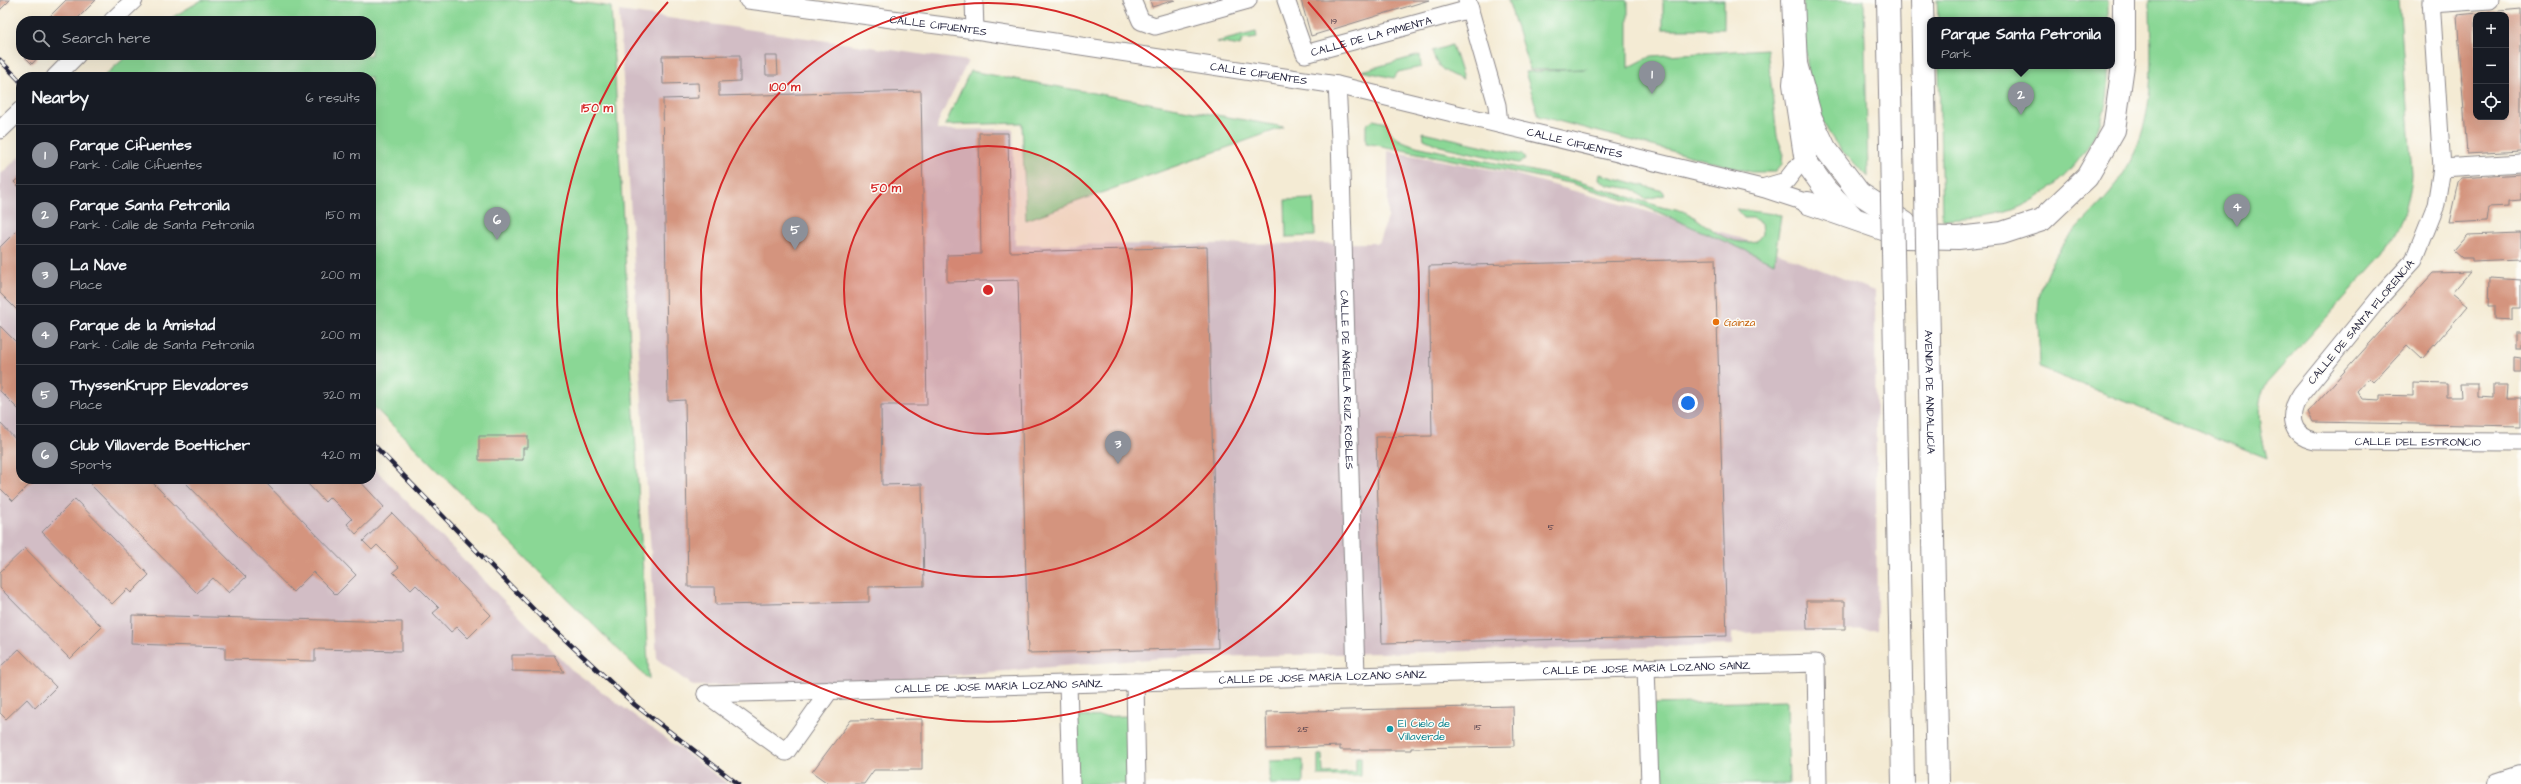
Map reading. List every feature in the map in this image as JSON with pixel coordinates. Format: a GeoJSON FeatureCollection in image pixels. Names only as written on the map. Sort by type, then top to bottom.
{"type":"FeatureCollection","features":[{"type":"Feature","properties":{"kind":"main road"},"geometry":{"type":"LineString","coordinates":[[1793,0],[1796,64],[1794,84],[1806,162],[1828,185],[1854,218]]}},
{"type":"Feature","properties":{"kind":"main road"},"geometry":{"type":"LineString","coordinates":[[1888,0],[1903,784]]}},
{"type":"Feature","properties":{"kind":"main road","name":"AVENIDA DE ANDALUCÍA"},"geometry":{"type":"LineString","coordinates":[[1922,0],[1938,784]]}},
{"type":"Feature","properties":{"kind":"main road"},"geometry":{"type":"LineString","coordinates":[[1808,202],[1854,218],[1870,226],[1906,237],[1958,238],[2002,233],[2042,220],[2087,177],[2114,130],[2124,58],[2124,0]]}},
{"type":"Feature","properties":{"kind":"main road"},"geometry":{"type":"LineString","coordinates":[[1796,64],[1811,118],[1830,155],[1859,193],[1906,224]]}},
{"type":"Feature","properties":{"kind":"main road"},"geometry":{"type":"LineString","coordinates":[[1808,202],[1828,185],[1833,171],[1830,155]]}},
{"type":"Feature","properties":{"kind":"main road"},"geometry":{"type":"LineString","coordinates":[[1828,185],[1849,196],[1875,214],[1958,238]]}},
{"type":"Feature","properties":{"kind":"main road"},"geometry":{"type":"LineString","coordinates":[[2500,784],[2521,777]]}},
{"type":"Feature","properties":{"kind":"street"},"geometry":{"type":"LineString","coordinates":[[117,16],[134,0]]}},
{"type":"Feature","properties":{"kind":"street","name":"CALLE CIFUENTES"},"geometry":{"type":"LineString","coordinates":[[748,0],[975,30],[1337,85],[1762,188],[1808,202]]}},
{"type":"Feature","properties":{"kind":"street"},"geometry":{"type":"LineString","coordinates":[[974,0],[975,30]]}},
{"type":"Feature","properties":{"kind":"street"},"geometry":{"type":"LineString","coordinates":[[1132,0],[1141,21],[1155,26],[1248,0]]}},
{"type":"Feature","properties":{"kind":"street","name":"CALLE DE LA PIMIENTA"},"geometry":{"type":"LineString","coordinates":[[1286,0],[1305,54],[1468,5]]}},
{"type":"Feature","properties":{"kind":"street"},"geometry":{"type":"LineString","coordinates":[[2431,2],[2490,0]]}},
{"type":"Feature","properties":{"kind":"street","name":"CALLE DE SANTA FLORENCIA"},"geometry":{"type":"LineString","coordinates":[[2315,441],[2305,438],[2297,430],[2292,418],[2293,406],[2381,296],[2414,260],[2436,205],[2442,168],[2431,2]]}},
{"type":"Feature","properties":{"kind":"street"},"geometry":{"type":"LineString","coordinates":[[1468,5],[1497,105],[1499,124]]}},
{"type":"Feature","properties":{"kind":"street"},"geometry":{"type":"LineString","coordinates":[[60,72],[72,60]]}},
{"type":"Feature","properties":{"kind":"street","name":"CALLE DE ÁNGELA RUIZ ROBLES"},"geometry":{"type":"LineString","coordinates":[[1337,85],[1340,139],[1356,676]]}},
{"type":"Feature","properties":{"kind":"street"},"geometry":{"type":"LineString","coordinates":[[0,130],[16,115]]}},
{"type":"Feature","properties":{"kind":"street","name":"CALLE CIFUENTES"},"geometry":{"type":"LineString","coordinates":[[1762,188],[1786,181],[1796,168],[1806,162]]}},
{"type":"Feature","properties":{"kind":"street"},"geometry":{"type":"LineString","coordinates":[[2442,168],[2521,163]]}},
{"type":"Feature","properties":{"kind":"street","name":"CALLE DEL ESTRONCIO"},"geometry":{"type":"LineString","coordinates":[[2315,441],[2521,442]]}},
{"type":"Feature","properties":{"kind":"street","name":"CALLE DE JOSE MARÍA LOZANO SAINZ"},"geometry":{"type":"LineString","coordinates":[[830,690],[786,752],[706,694],[830,690],[1356,676],[1646,667],[1816,663],[1818,784]]}},
{"type":"Feature","properties":{"kind":"street"},"geometry":{"type":"LineString","coordinates":[[1646,667],[1650,784]]}},
{"type":"Feature","properties":{"kind":"street"},"geometry":{"type":"LineString","coordinates":[[1135,682],[1137,784]]}},
{"type":"Feature","properties":{"kind":"street"},"geometry":{"type":"LineString","coordinates":[[1068,684],[1071,784]]}},
{"type":"Feature","properties":{"kind":"shaded area"},"geometry":{"type":"Polygon","coordinates":[[[619,11],[968,61],[938,122],[937,130],[1013,129],[1015,245],[1378,243],[1388,218],[1388,151],[1510,173],[1735,236],[1875,291],[1877,630],[1732,633],[1732,645],[1162,658],[869,682],[693,686],[657,659],[619,11]]]}},
{"type":"Feature","properties":{"kind":"shaded area"},"geometry":{"type":"Polygon","coordinates":[[[16,160],[16,484],[376,484],[376,470],[571,669],[728,784],[0,784],[0,175],[16,160]]]}},
{"type":"Feature","properties":{"kind":"green space"},"geometry":{"type":"Polygon","coordinates":[[[202,0],[566,0],[611,7],[649,680],[376,409],[376,72],[109,72],[122,60],[376,60],[376,16],[175,16],[202,0]]]}},
{"type":"Feature","properties":{"kind":"green space"},"geometry":{"type":"Polygon","coordinates":[[[1508,0],[1628,0],[1628,68],[1651,56],[1767,49],[1777,136],[1783,152],[1782,164],[1775,172],[1751,172],[1539,116],[1525,72],[1587,69],[1530,70],[1508,0]]]}},
{"type":"Feature","properties":{"kind":"green space"},"geometry":{"type":"Polygon","coordinates":[[[1663,0],[1724,0],[1724,29],[1663,29],[1663,0]]]}},
{"type":"Feature","properties":{"kind":"green space"},"geometry":{"type":"Polygon","coordinates":[[[1803,0],[1864,0],[1868,177],[1845,154],[1833,139],[1817,107],[1808,72],[1803,0]]]}},
{"type":"Feature","properties":{"kind":"green space"},"geometry":{"type":"Polygon","coordinates":[[[1937,0],[2108,0],[2108,17],[1938,17],[1937,0]]]}},
{"type":"Feature","properties":{"kind":"green space"},"geometry":{"type":"Polygon","coordinates":[[[2150,0],[2399,0],[2412,174],[2406,206],[2399,226],[2384,254],[2267,383],[2260,401],[2259,410],[2267,458],[2040,368],[2038,307],[2041,289],[2047,272],[2062,246],[2111,192],[2119,181],[2138,144],[2144,127],[2150,91],[2151,73],[2150,0]]]}},
{"type":"Feature","properties":{"kind":"green space"},"geometry":{"type":"Polygon","coordinates":[[[1256,32],[1257,38],[1242,40],[1240,46],[1217,42],[1256,32]]]}},
{"type":"Feature","properties":{"kind":"green space"},"geometry":{"type":"Polygon","coordinates":[[[1452,45],[1463,79],[1443,70],[1436,62],[1432,51],[1452,45]]]}},
{"type":"Feature","properties":{"kind":"green space"},"geometry":{"type":"Polygon","coordinates":[[[1420,55],[1421,67],[1398,72],[1394,78],[1362,71],[1420,55]]]}},
{"type":"Feature","properties":{"kind":"green space"},"geometry":{"type":"Polygon","coordinates":[[[1939,69],[2108,69],[2107,98],[2101,121],[2082,156],[2069,172],[2038,197],[2021,207],[1980,218],[1942,220],[1939,69]]]}},
{"type":"Feature","properties":{"kind":"green space"},"geometry":{"type":"Polygon","coordinates":[[[970,71],[1284,127],[1026,220],[1022,123],[945,125],[970,71]]]}},
{"type":"Feature","properties":{"kind":"green space"},"geometry":{"type":"Polygon","coordinates":[[[1373,120],[1387,123],[1394,136],[1402,141],[1416,146],[1570,179],[1665,208],[1678,210],[1689,214],[1730,240],[1742,242],[1757,241],[1762,234],[1761,223],[1753,218],[1744,218],[1736,209],[1781,215],[1774,263],[1644,206],[1570,183],[1366,143],[1366,125],[1373,120]]]}},
{"type":"Feature","properties":{"kind":"green space"},"geometry":{"type":"Polygon","coordinates":[[[1423,132],[1523,155],[1525,160],[1518,163],[1440,146],[1424,139],[1423,132]]]}},
{"type":"Feature","properties":{"kind":"green space"},"geometry":{"type":"Polygon","coordinates":[[[1600,174],[1663,191],[1665,195],[1645,199],[1633,189],[1607,185],[1599,179],[1600,174]]]}},
{"type":"Feature","properties":{"kind":"green space"},"geometry":{"type":"Polygon","coordinates":[[[1314,199],[1315,236],[1286,237],[1285,200],[1314,199]]]}},
{"type":"Feature","properties":{"kind":"green space"},"geometry":{"type":"Polygon","coordinates":[[[1787,701],[1789,784],[1654,784],[1652,704],[1787,701]]]}},
{"type":"Feature","properties":{"kind":"green space"},"geometry":{"type":"Polygon","coordinates":[[[1131,716],[1132,784],[1075,784],[1073,717],[1131,716]]]}},
{"type":"Feature","properties":{"kind":"green space"},"geometry":{"type":"Polygon","coordinates":[[[1318,755],[1322,755],[1323,773],[1356,772],[1356,757],[1361,757],[1361,776],[1318,776],[1318,755]]]}},
{"type":"Feature","properties":{"kind":"green space"},"geometry":{"type":"Polygon","coordinates":[[[1303,760],[1303,784],[1270,784],[1270,761],[1303,760]]]}},
{"type":"Feature","properties":{"kind":"building"},"geometry":{"type":"Polygon","coordinates":[[[0,0],[10,0],[0,10],[0,0]]]}},
{"type":"Feature","properties":{"kind":"building"},"geometry":{"type":"Polygon","coordinates":[[[66,0],[96,0],[80,16],[50,16],[66,0]]]}},
{"type":"Feature","properties":{"kind":"building"},"geometry":{"type":"Polygon","coordinates":[[[1150,0],[1175,0],[1152,7],[1150,0]]]}},
{"type":"Feature","properties":{"kind":"building"},"geometry":{"type":"Polygon","coordinates":[[[1301,0],[1429,0],[1311,36],[1301,0]]]}},
{"type":"Feature","properties":{"kind":"building"},"geometry":{"type":"Polygon","coordinates":[[[2521,9],[2521,151],[2467,154],[2457,15],[2473,14],[2473,120],[2509,120],[2509,12],[2489,12],[2521,9]]]}},
{"type":"Feature","properties":{"kind":"building"},"geometry":{"type":"Polygon","coordinates":[[[740,55],[740,81],[719,82],[719,96],[921,91],[927,405],[881,405],[882,485],[922,484],[924,586],[869,587],[869,602],[716,605],[715,587],[688,587],[685,400],[668,401],[663,99],[699,98],[698,83],[663,84],[662,56],[740,55]]]}},
{"type":"Feature","properties":{"kind":"building"},"geometry":{"type":"Polygon","coordinates":[[[765,56],[777,56],[778,75],[766,75],[765,56]]]}},
{"type":"Feature","properties":{"kind":"building"},"geometry":{"type":"Polygon","coordinates":[[[28,60],[36,60],[32,64],[28,60]]]}},
{"type":"Feature","properties":{"kind":"building"},"geometry":{"type":"Polygon","coordinates":[[[979,133],[1008,133],[1010,252],[1207,247],[1218,648],[1028,653],[1018,280],[947,282],[947,255],[981,254],[979,133]]]}},
{"type":"Feature","properties":{"kind":"building"},"geometry":{"type":"Polygon","coordinates":[[[2521,174],[2521,200],[2509,201],[2509,206],[2488,207],[2486,221],[2449,223],[2458,182],[2461,178],[2521,174]]]}},
{"type":"Feature","properties":{"kind":"building"},"geometry":{"type":"Polygon","coordinates":[[[16,231],[16,309],[0,293],[0,247],[16,231]]]}},
{"type":"Feature","properties":{"kind":"building"},"geometry":{"type":"Polygon","coordinates":[[[2521,233],[2521,259],[2472,261],[2472,258],[2462,258],[2454,251],[2468,235],[2521,233]]]}},
{"type":"Feature","properties":{"kind":"building"},"geometry":{"type":"Polygon","coordinates":[[[1715,259],[1727,636],[1382,643],[1376,437],[1432,436],[1429,266],[1715,259]]]}},
{"type":"Feature","properties":{"kind":"building"},"geometry":{"type":"Polygon","coordinates":[[[2470,272],[2452,293],[2468,306],[2422,359],[2407,345],[2373,382],[2369,378],[2357,391],[2362,399],[2380,400],[2380,395],[2413,396],[2413,383],[2447,384],[2447,397],[2461,397],[2460,384],[2478,384],[2478,397],[2493,398],[2493,385],[2507,385],[2506,398],[2521,398],[2521,426],[2313,422],[2308,412],[2433,273],[2470,272]]]}},
{"type":"Feature","properties":{"kind":"building"},"geometry":{"type":"Polygon","coordinates":[[[2490,278],[2521,280],[2521,308],[2512,308],[2512,320],[2495,319],[2495,306],[2489,306],[2490,278]]]}},
{"type":"Feature","properties":{"kind":"building"},"geometry":{"type":"Polygon","coordinates":[[[0,326],[16,342],[16,407],[0,391],[0,326]]]}},
{"type":"Feature","properties":{"kind":"building"},"geometry":{"type":"Polygon","coordinates":[[[2515,333],[2521,333],[2521,348],[2515,348],[2515,333]]]}},
{"type":"Feature","properties":{"kind":"building"},"geometry":{"type":"Polygon","coordinates":[[[2514,357],[2521,358],[2521,372],[2514,372],[2514,357]]]}},
{"type":"Feature","properties":{"kind":"building"},"geometry":{"type":"Polygon","coordinates":[[[0,423],[16,440],[16,484],[30,484],[13,501],[0,488],[0,423]]]}},
{"type":"Feature","properties":{"kind":"building"},"geometry":{"type":"Polygon","coordinates":[[[479,436],[528,436],[528,448],[523,448],[523,460],[479,460],[479,436]]]}},
{"type":"Feature","properties":{"kind":"building"},"geometry":{"type":"Polygon","coordinates":[[[154,484],[246,577],[229,593],[213,578],[197,593],[91,485],[154,484]]]}},
{"type":"Feature","properties":{"kind":"building"},"geometry":{"type":"Polygon","coordinates":[[[187,484],[267,484],[356,575],[336,595],[313,572],[293,592],[187,484]]]}},
{"type":"Feature","properties":{"kind":"building"},"geometry":{"type":"Polygon","coordinates":[[[308,484],[363,484],[384,507],[356,534],[347,524],[352,519],[330,497],[325,502],[308,484]]]}},
{"type":"Feature","properties":{"kind":"building"},"geometry":{"type":"Polygon","coordinates":[[[75,499],[149,575],[131,593],[127,589],[112,604],[42,532],[75,499]]]}},
{"type":"Feature","properties":{"kind":"building"},"geometry":{"type":"Polygon","coordinates":[[[392,513],[491,615],[468,638],[457,627],[451,632],[433,613],[439,608],[416,585],[411,590],[393,572],[399,567],[377,545],[372,550],[363,541],[392,513]]]}},
{"type":"Feature","properties":{"kind":"building"},"geometry":{"type":"Polygon","coordinates":[[[25,548],[102,627],[70,659],[0,588],[0,572],[25,548]]]}},
{"type":"Feature","properties":{"kind":"building"},"geometry":{"type":"Polygon","coordinates":[[[1806,601],[1845,601],[1845,629],[1807,629],[1806,601]]]}},
{"type":"Feature","properties":{"kind":"building"},"geometry":{"type":"Polygon","coordinates":[[[132,615],[402,622],[402,651],[315,649],[315,661],[225,659],[225,647],[131,644],[132,615]]]}},
{"type":"Feature","properties":{"kind":"building"},"geometry":{"type":"Polygon","coordinates":[[[19,649],[56,687],[35,708],[27,699],[6,719],[0,713],[0,667],[19,649]]]}},
{"type":"Feature","properties":{"kind":"building"},"geometry":{"type":"Polygon","coordinates":[[[512,655],[554,655],[564,672],[512,671],[512,655]]]}},
{"type":"Feature","properties":{"kind":"building"},"geometry":{"type":"Polygon","coordinates":[[[1513,706],[1514,746],[1411,748],[1411,750],[1340,750],[1340,746],[1267,749],[1266,712],[1513,706]]]}},
{"type":"Feature","properties":{"kind":"building"},"geometry":{"type":"Polygon","coordinates":[[[922,719],[922,770],[874,770],[864,784],[829,784],[812,772],[851,720],[922,719]]]}},
{"type":"Feature","properties":{"kind":"railway"},"geometry":{"type":"LineString","coordinates":[[0,60],[16,77]]}},
{"type":"Feature","properties":{"kind":"railway"},"geometry":{"type":"LineString","coordinates":[[376,447],[541,617],[635,705],[738,784]]}},
{"type":"Feature","properties":{"kind":"place","name":"Parque Cifuentes"},"geometry":{"type":"Point","coordinates":[1652,94]}},
{"type":"Feature","properties":{"kind":"place","name":"Parque Santa Petronila"},"geometry":{"type":"Point","coordinates":[2021,115]}},
{"type":"Feature","properties":{"kind":"place","name":"Parque de la Amistad"},"geometry":{"type":"Point","coordinates":[2237,227]}},
{"type":"Feature","properties":{"kind":"place","name":"Club Villaverde Boetticher"},"geometry":{"type":"Point","coordinates":[497,240]}},
{"type":"Feature","properties":{"kind":"place","name":"ThyssenKrupp Elevadores"},"geometry":{"type":"Point","coordinates":[795,250]}},
{"type":"Feature","properties":{"kind":"place","name":"Gainza"},"geometry":{"type":"Point","coordinates":[1716,322]}},
{"type":"Feature","properties":{"kind":"place","name":"La Nave"},"geometry":{"type":"Point","coordinates":[1118,464]}},
{"type":"Feature","properties":{"kind":"place","name":"El Cielo de Villaverde"},"geometry":{"type":"Point","coordinates":[1390,729]}}]}
